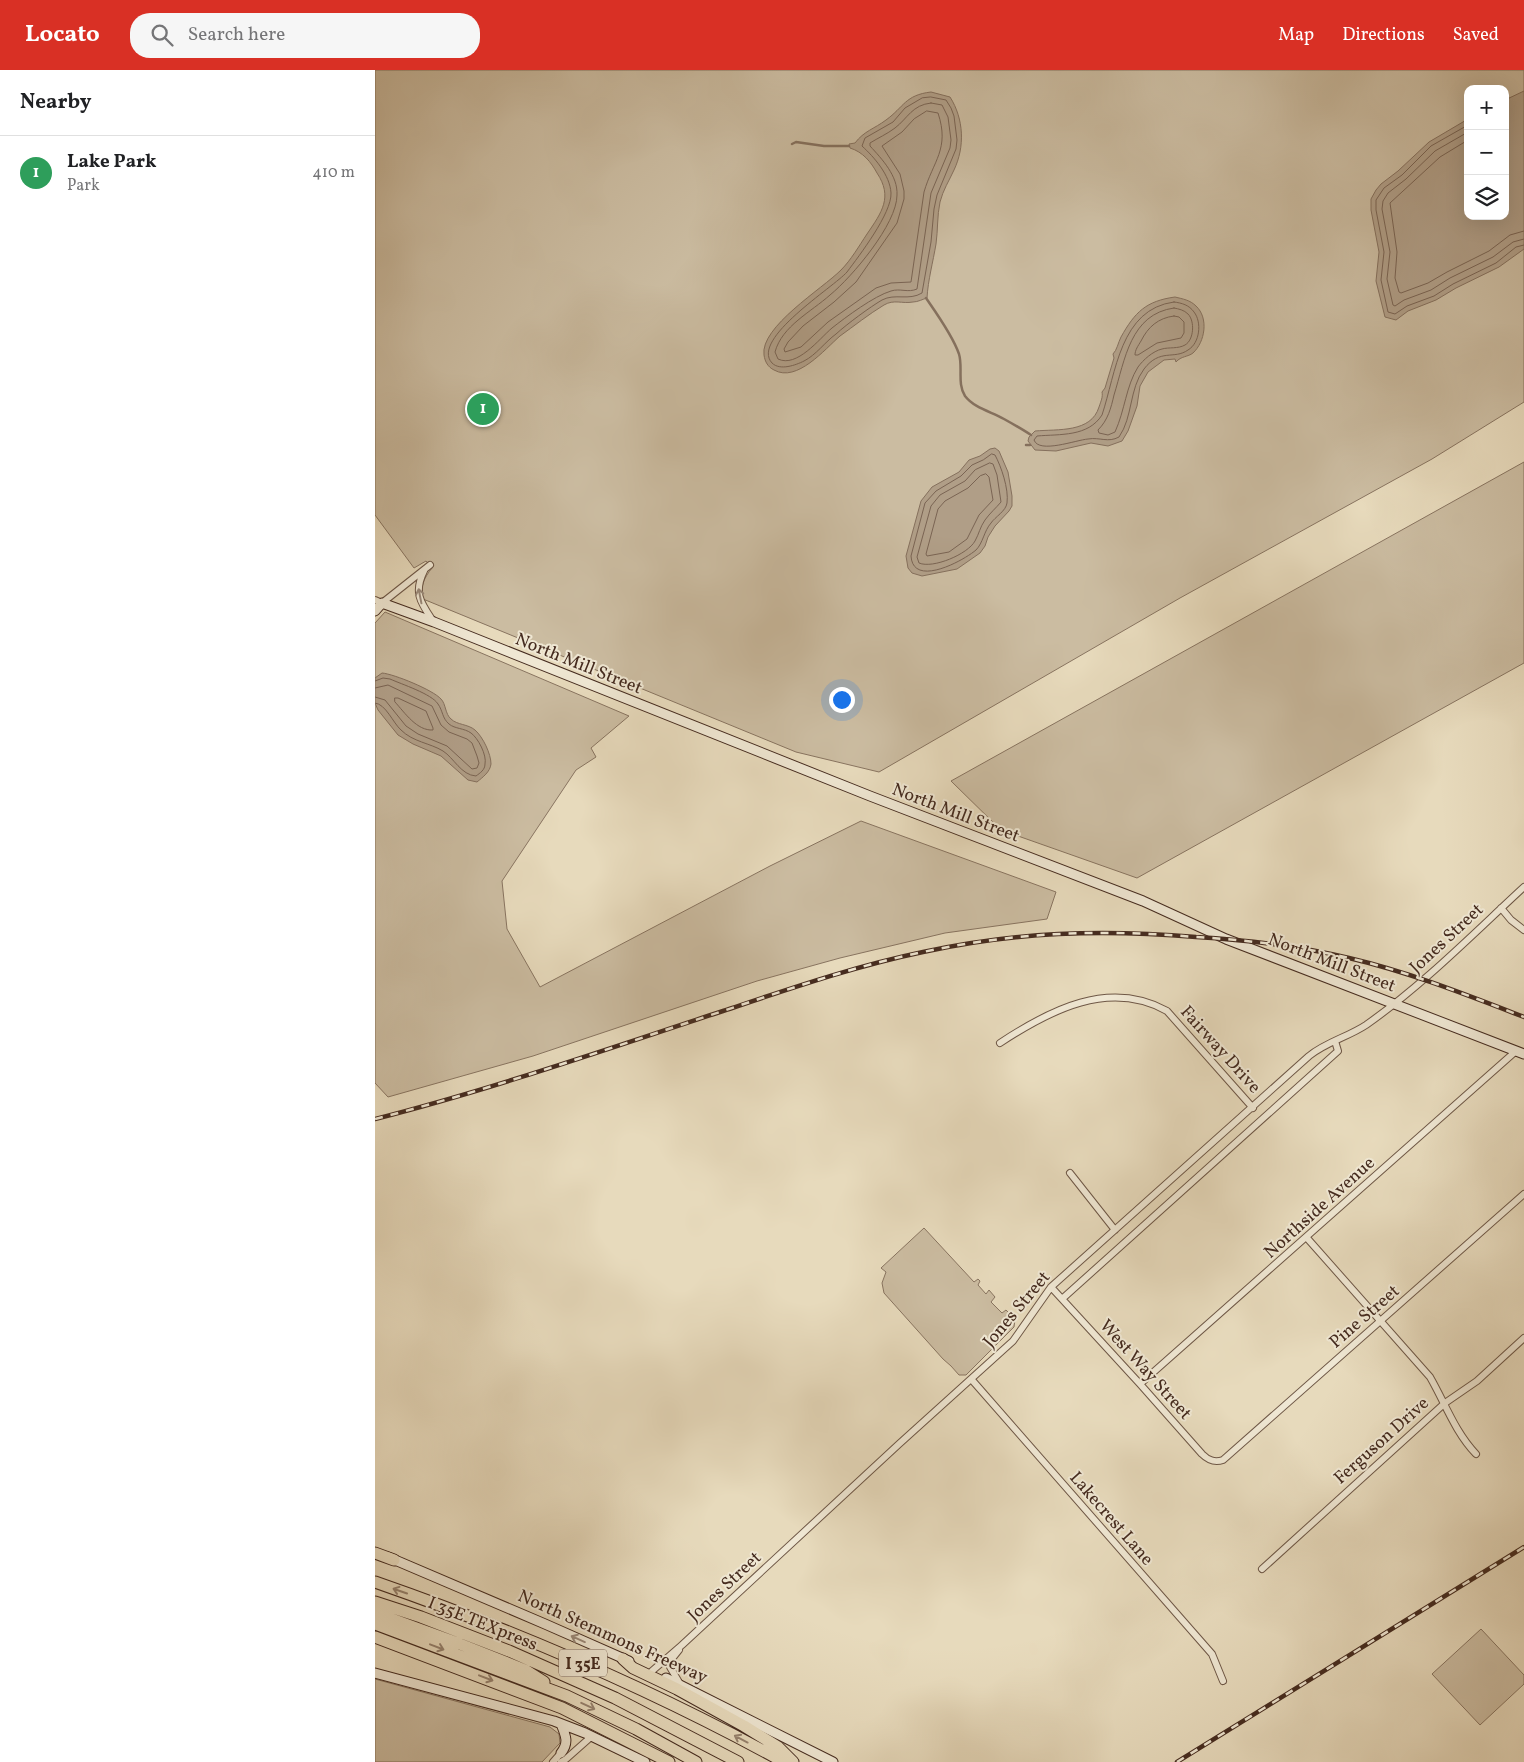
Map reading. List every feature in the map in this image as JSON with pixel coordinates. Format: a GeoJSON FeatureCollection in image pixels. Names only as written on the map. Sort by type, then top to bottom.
{"type":"FeatureCollection","features":[{"type":"Feature","properties":{"kind":"highway"},"geometry":{"type":"LineString","coordinates":[[375,1552],[394,1560]]}},
{"type":"Feature","properties":{"kind":"highway","name":"North Stemmons Freeway"},"geometry":{"type":"LineString","coordinates":[[375,1582],[479,1620],[566,1655],[705,1720],[784,1762]]}},
{"type":"Feature","properties":{"kind":"highway","name":"I 35E TEXpress"},"geometry":{"type":"LineString","coordinates":[[375,1602],[421,1617],[509,1651],[606,1694],[738,1762]]}},
{"type":"Feature","properties":{"kind":"highway"},"geometry":{"type":"LineString","coordinates":[[375,1613],[525,1670],[567,1696]]}},
{"type":"Feature","properties":{"kind":"highway","name":"I 35E"},"geometry":{"type":"LineString","coordinates":[[375,1624],[567,1696],[637,1729],[696,1762]]}},
{"type":"Feature","properties":{"kind":"highway"},"geometry":{"type":"LineString","coordinates":[[375,1637],[562,1708],[669,1762]]}},
{"type":"Feature","properties":{"kind":"highway"},"geometry":{"type":"LineString","coordinates":[[623,1659],[633,1668],[677,1689],[751,1730],[778,1747],[793,1762]]}},
{"type":"Feature","properties":{"kind":"main road"},"geometry":{"type":"LineString","coordinates":[[375,612],[379,602]]}},
{"type":"Feature","properties":{"kind":"main road","name":"North Mill Street"},"geometry":{"type":"LineString","coordinates":[[379,602],[1143,901],[1226,939],[1520,1053]]}},
{"type":"Feature","properties":{"kind":"main road","name":"North Stemmons Freeway"},"geometry":{"type":"LineString","coordinates":[[394,1560],[652,1671],[833,1762]]}},
{"type":"Feature","properties":{"kind":"main road"},"geometry":{"type":"LineString","coordinates":[[375,1673],[561,1724],[592,1736],[645,1762]]}},
{"type":"Feature","properties":{"kind":"main road"},"geometry":{"type":"LineString","coordinates":[[561,1724],[567,1740],[561,1758]]}},
{"type":"Feature","properties":{"kind":"street"},"geometry":{"type":"LineString","coordinates":[[379,602],[428,566],[420,582],[419,596],[421,603],[434,622]]}},
{"type":"Feature","properties":{"kind":"street","name":"Jones Street"},"geometry":{"type":"LineString","coordinates":[[652,1671],[1013,1341],[1051,1287],[1314,1053],[1367,1024],[1411,991],[1524,887]]}},
{"type":"Feature","properties":{"kind":"street"},"geometry":{"type":"LineString","coordinates":[[1501,908],[1511,920],[1524,930]]}},
{"type":"Feature","properties":{"kind":"street","name":"Fairway Drive"},"geometry":{"type":"LineString","coordinates":[[999,1042],[1049,1014],[1075,1004],[1100,998],[1133,998],[1154,1004],[1167,1011],[1253,1108]]}},
{"type":"Feature","properties":{"kind":"street","name":"Jones Street"},"geometry":{"type":"LineString","coordinates":[[1062,1299],[1338,1051],[1335,1040]]}},
{"type":"Feature","properties":{"kind":"street","name":"Northside Avenue"},"geometry":{"type":"LineString","coordinates":[[1140,1384],[1520,1053]]}},
{"type":"Feature","properties":{"kind":"street"},"geometry":{"type":"LineString","coordinates":[[1070,1173],[1115,1230]]}},
{"type":"Feature","properties":{"kind":"street","name":"Pine Street"},"geometry":{"type":"LineString","coordinates":[[1223,1460],[1524,1194]]}},
{"type":"Feature","properties":{"kind":"street"},"geometry":{"type":"LineString","coordinates":[[1307,1238],[1426,1371],[1445,1403],[1453,1423],[1476,1454]]}},
{"type":"Feature","properties":{"kind":"street","name":"West Way Street"},"geometry":{"type":"LineString","coordinates":[[1051,1287],[1201,1454],[1208,1460],[1217,1462],[1223,1460]]}},
{"type":"Feature","properties":{"kind":"street","name":"Ferguson Drive"},"geometry":{"type":"LineString","coordinates":[[1262,1569],[1445,1403],[1477,1382],[1524,1338]]}},
{"type":"Feature","properties":{"kind":"street","name":"Lakecrest Lane"},"geometry":{"type":"LineString","coordinates":[[972,1380],[1212,1654],[1223,1681]]}},
{"type":"Feature","properties":{"kind":"street","name":"Jones Street"},"geometry":{"type":"LineString","coordinates":[[680,1684],[669,1667],[671,1660],[682,1645]]}},
{"type":"Feature","properties":{"kind":"street"},"geometry":{"type":"LineString","coordinates":[[553,1762],[561,1758],[566,1759],[592,1736]]}},
{"type":"Feature","properties":{"kind":"shaded area"},"geometry":{"type":"Polygon","coordinates":[[[375,70],[1524,70],[1524,402],[1432,459],[1180,598],[879,772],[796,752],[423,599],[423,582],[432,568],[426,561],[414,568],[375,515],[375,70]]]}},
{"type":"Feature","properties":{"kind":"shaded area"},"geometry":{"type":"Polygon","coordinates":[[[1524,462],[1524,663],[1137,878],[1001,830],[951,781],[1524,462]]]}},
{"type":"Feature","properties":{"kind":"shaded area"},"geometry":{"type":"Polygon","coordinates":[[[385,612],[629,716],[591,748],[596,757],[576,770],[502,881],[507,929],[540,987],[770,866],[861,821],[1056,892],[1047,919],[945,933],[840,958],[757,981],[533,1056],[388,1097],[375,1083],[375,623],[385,612]]]}},
{"type":"Feature","properties":{"kind":"shaded area"},"geometry":{"type":"Polygon","coordinates":[[[924,1228],[974,1282],[978,1279],[980,1281],[978,1285],[986,1294],[989,1290],[995,1297],[991,1302],[1002,1313],[1006,1310],[1015,1319],[1014,1327],[966,1375],[959,1375],[943,1359],[884,1293],[882,1283],[886,1272],[881,1268],[924,1228]]]}},
{"type":"Feature","properties":{"kind":"shaded area"},"geometry":{"type":"Polygon","coordinates":[[[1481,1629],[1524,1675],[1524,1684],[1480,1725],[1432,1674],[1481,1629]]]}},
{"type":"Feature","properties":{"kind":"shaded area"},"geometry":{"type":"Polygon","coordinates":[[[375,1679],[550,1727],[559,1734],[560,1743],[542,1762],[375,1762],[375,1679]]]}},
{"type":"Feature","properties":{"kind":"water"},"geometry":{"type":"Polygon","coordinates":[[[1524,91],[1524,249],[1499,267],[1436,300],[1408,311],[1396,320],[1385,317],[1376,281],[1379,252],[1371,210],[1371,199],[1376,190],[1429,142],[1464,121],[1464,220],[1509,220],[1509,98],[1524,91]]]}},
{"type":"Feature","properties":{"kind":"water"},"geometry":{"type":"Polygon","coordinates":[[[931,92],[950,97],[958,114],[961,143],[958,161],[940,202],[936,244],[927,298],[915,302],[888,303],[840,336],[810,363],[792,372],[783,373],[774,370],[767,364],[764,355],[765,344],[772,333],[794,309],[845,266],[877,219],[884,204],[884,190],[877,173],[866,158],[850,148],[849,144],[855,143],[882,123],[905,102],[916,96],[931,92]]]}},
{"type":"Feature","properties":{"kind":"water"},"geometry":{"type":"Polygon","coordinates":[[[1175,297],[1191,302],[1200,311],[1204,323],[1203,336],[1193,353],[1176,362],[1175,359],[1164,360],[1148,372],[1140,386],[1137,406],[1128,431],[1122,441],[1108,446],[1091,443],[1056,451],[1035,450],[1028,441],[1035,431],[1073,428],[1089,421],[1095,415],[1114,358],[1113,354],[1126,328],[1142,309],[1156,301],[1175,297]]]}},
{"type":"Feature","properties":{"kind":"water"},"geometry":{"type":"Polygon","coordinates":[[[995,448],[999,451],[1008,472],[1012,496],[1012,506],[1009,511],[995,526],[980,553],[957,569],[922,576],[912,573],[908,568],[906,556],[921,501],[932,487],[959,472],[969,460],[995,448]]]}},
{"type":"Feature","properties":{"kind":"water"},"geometry":{"type":"Polygon","coordinates":[[[382,673],[404,679],[437,695],[443,701],[451,719],[475,730],[484,741],[491,760],[488,772],[477,782],[468,780],[441,756],[413,744],[398,735],[378,710],[375,703],[375,678],[382,673]]]}},
{"type":"Feature","properties":{"kind":"waterway"},"geometry":{"type":"LineString","coordinates":[[792,144],[796,142],[824,146],[849,146]]}},
{"type":"Feature","properties":{"kind":"waterway"},"geometry":{"type":"LineString","coordinates":[[926,298],[953,340],[959,354],[961,386],[965,396],[978,407],[1004,419],[1031,435]]}},
{"type":"Feature","properties":{"kind":"railway"},"geometry":{"type":"LineString","coordinates":[[375,1119],[506,1082],[847,971],[957,945],[1025,936],[1126,933],[1215,938],[1292,947],[1349,958],[1394,970],[1524,1017]]}},
{"type":"Feature","properties":{"kind":"railway"},"geometry":{"type":"LineString","coordinates":[[1177,1762],[1524,1547]]}},
{"type":"Feature","properties":{"kind":"place","name":"Lake Park"},"geometry":{"type":"Point","coordinates":[483,409]}}]}
